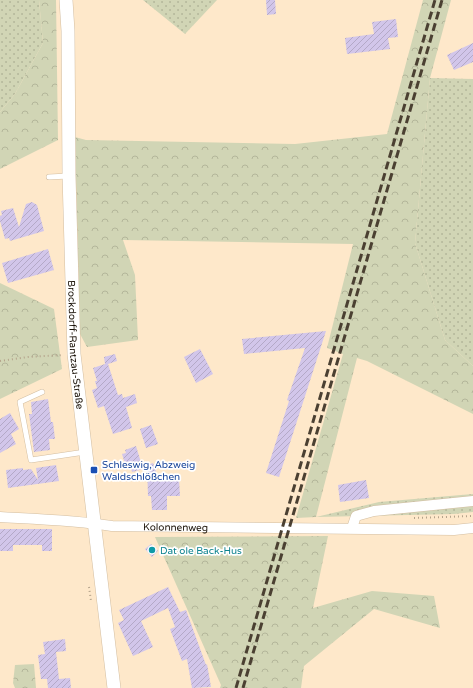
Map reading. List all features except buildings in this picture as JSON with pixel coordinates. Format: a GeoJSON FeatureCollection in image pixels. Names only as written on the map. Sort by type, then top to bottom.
{"type":"FeatureCollection","features":[{"type":"Feature","properties":{"kind":"street","name":"Brockdorff-Rantzau-Straße"},"geometry":{"type":"LineString","coordinates":[[66,0],[68,31],[69,175],[74,354],[114,688]]}},
{"type":"Feature","properties":{"kind":"street"},"geometry":{"type":"LineString","coordinates":[[352,528],[356,516],[374,511],[473,501]]}},
{"type":"Feature","properties":{"kind":"street","name":"Kolonnenweg"},"geometry":{"type":"LineString","coordinates":[[0,517],[94,523],[112,526],[454,530],[473,528]]}},
{"type":"Feature","properties":{"kind":"lane"},"geometry":{"type":"LineString","coordinates":[[49,177],[69,175]]}},
{"type":"Feature","properties":{"kind":"lane"},"geometry":{"type":"LineString","coordinates":[[42,392],[20,402],[30,460],[86,452]]}},
{"type":"Feature","properties":{"kind":"path"},"geometry":{"type":"LineString","coordinates":[[0,361],[28,357],[74,354]]}},
{"type":"Feature","properties":{"kind":"green space"},"geometry":{"type":"Polygon","coordinates":[[[0,0],[39,0],[43,43],[15,94],[0,112],[0,0]]]}},
{"type":"Feature","properties":{"kind":"green space"},"geometry":{"type":"Polygon","coordinates":[[[39,0],[56,0],[58,140],[0,169],[0,112],[15,94],[43,43],[39,0]]]}},
{"type":"Feature","properties":{"kind":"green space"},"geometry":{"type":"Polygon","coordinates":[[[143,0],[217,0],[185,34],[143,0]]]}},
{"type":"Feature","properties":{"kind":"green space"},"geometry":{"type":"Polygon","coordinates":[[[423,0],[451,0],[430,78],[415,243],[445,340],[473,366],[473,414],[367,361],[357,358],[316,517],[296,518],[343,354],[327,348],[353,244],[123,240],[135,275],[138,340],[87,347],[80,334],[75,137],[86,140],[295,144],[387,134],[423,0]]]}},
{"type":"Feature","properties":{"kind":"green space"},"geometry":{"type":"Polygon","coordinates":[[[430,78],[473,79],[473,366],[445,340],[415,243],[430,78]]]}},
{"type":"Feature","properties":{"kind":"green space"},"geometry":{"type":"Polygon","coordinates":[[[0,283],[54,309],[62,369],[0,399],[0,283]]]}},
{"type":"Feature","properties":{"kind":"green space"},"geometry":{"type":"Polygon","coordinates":[[[473,494],[473,512],[454,514],[316,517],[379,502],[473,494]]]}},
{"type":"Feature","properties":{"kind":"green space"},"geometry":{"type":"Polygon","coordinates":[[[328,536],[313,608],[372,591],[434,596],[440,628],[374,609],[304,666],[301,688],[220,688],[221,685],[155,537],[328,536]]]}},
{"type":"Feature","properties":{"kind":"green space"},"geometry":{"type":"Polygon","coordinates":[[[34,664],[36,688],[15,688],[13,683],[15,665],[34,664]]]}},
{"type":"Feature","properties":{"kind":"railway"},"geometry":{"type":"LineString","coordinates":[[236,688],[435,0]]}},
{"type":"Feature","properties":{"kind":"railway"},"geometry":{"type":"LineString","coordinates":[[243,688],[442,0]]}},
{"type":"Feature","properties":{"kind":"place","name":"Schleswig, Abzweig Waldschlößchen"},"geometry":{"type":"Point","coordinates":[94,470]}},
{"type":"Feature","properties":{"kind":"place","name":"Dat ole Back-Hus"},"geometry":{"type":"Point","coordinates":[152,550]}}]}
